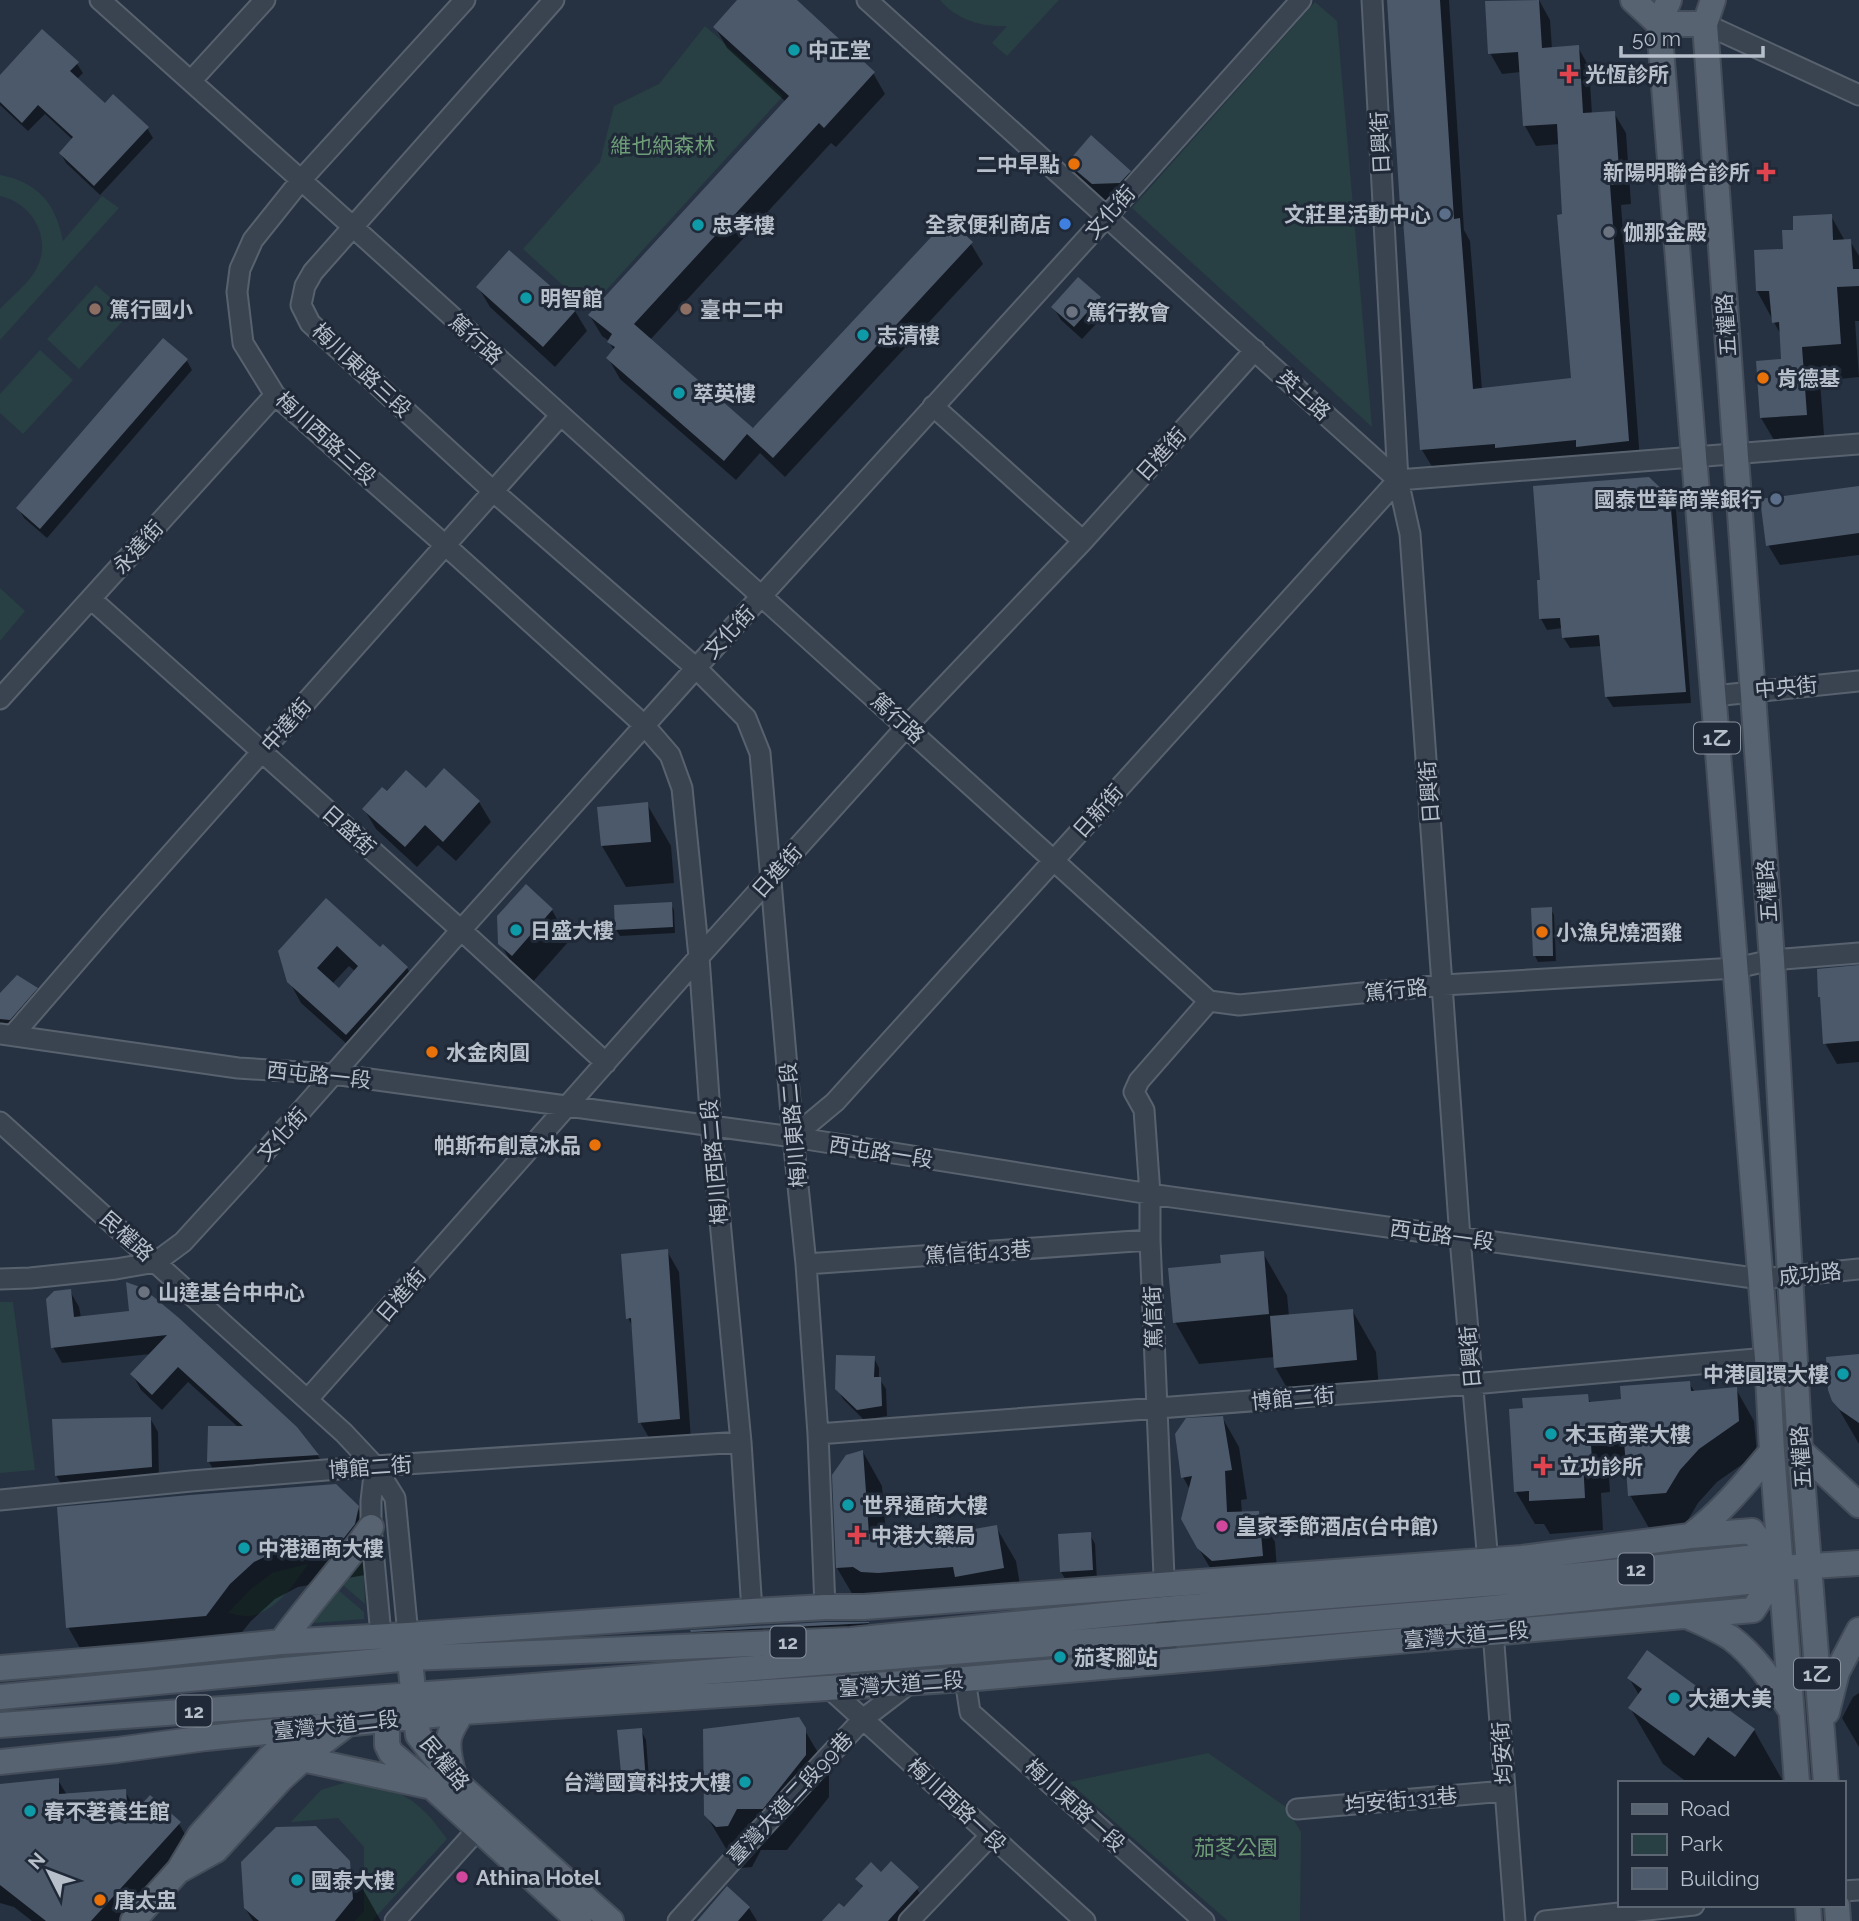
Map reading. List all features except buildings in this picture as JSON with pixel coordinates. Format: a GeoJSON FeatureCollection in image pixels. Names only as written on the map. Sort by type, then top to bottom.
{"type":"FeatureCollection","features":[{"type":"Feature","properties":{"kind":"main road"},"geometry":{"type":"LineString","coordinates":[[1633,0],[1659,24],[1705,24]]}},
{"type":"Feature","properties":{"kind":"main road"},"geometry":{"type":"LineString","coordinates":[[1659,24],[1669,0]]}},
{"type":"Feature","properties":{"kind":"main road"},"geometry":{"type":"LineString","coordinates":[[1682,0],[1705,24]]}},
{"type":"Feature","properties":{"kind":"main road","name":"五權路"},"geometry":{"type":"LineString","coordinates":[[1713,0],[1705,24],[1772,960],[1800,1450],[1826,1781]]}},
{"type":"Feature","properties":{"kind":"main road","name":"五權路"},"geometry":{"type":"LineString","coordinates":[[1659,24],[1761,1279],[1797,1781]]}},
{"type":"Feature","properties":{"kind":"main road"},"geometry":{"type":"LineString","coordinates":[[1800,1450],[1859,1505]]}},
{"type":"Feature","properties":{"kind":"main road"},"geometry":{"type":"LineString","coordinates":[[1690,1536],[1703,1527],[1772,1451]]}},
{"type":"Feature","properties":{"kind":"main road"},"geometry":{"type":"LineString","coordinates":[[281,1642],[371,1527]]}},
{"type":"Feature","properties":{"kind":"main road","name":"臺灣大道二段"},"geometry":{"type":"LineString","coordinates":[[0,1697],[384,1660],[409,1647],[752,1611],[1489,1584],[1522,1558],[1690,1536],[1752,1531],[1781,1568]]}},
{"type":"Feature","properties":{"kind":"main road","name":"臺灣大道二段"},"geometry":{"type":"LineString","coordinates":[[0,1725],[336,1701],[387,1708],[415,1706],[478,1690],[1167,1634],[1489,1584],[1748,1558],[1781,1568]]}},
{"type":"Feature","properties":{"kind":"main road","name":"12"},"geometry":{"type":"LineString","coordinates":[[1781,1568],[1859,1563]]}},
{"type":"Feature","properties":{"kind":"main road","name":"臺灣大道二段"},"geometry":{"type":"LineString","coordinates":[[415,1706],[462,1712],[830,1689],[1753,1610],[1781,1568]]}},
{"type":"Feature","properties":{"kind":"main road","name":"臺灣大道二段"},"geometry":{"type":"LineString","coordinates":[[0,1668],[281,1642],[381,1636],[409,1647],[851,1640],[1165,1597]]}},
{"type":"Feature","properties":{"kind":"main road"},"geometry":{"type":"LineString","coordinates":[[1687,1615],[1739,1644],[1776,1687],[1792,1712]]}},
{"type":"Feature","properties":{"kind":"main road"},"geometry":{"type":"LineString","coordinates":[[1822,1737],[1836,1672],[1859,1630]]}},
{"type":"Feature","properties":{"kind":"main road","name":"民權路"},"geometry":{"type":"LineString","coordinates":[[381,1636],[387,1745],[391,1753],[444,1784],[611,1921]]}},
{"type":"Feature","properties":{"kind":"main road","name":"民權路"},"geometry":{"type":"LineString","coordinates":[[409,1647],[418,1735],[444,1784],[478,1829],[579,1921]]}},
{"type":"Feature","properties":{"kind":"main road"},"geometry":{"type":"LineString","coordinates":[[133,1921],[179,1870],[200,1835],[275,1753],[384,1660]]}},
{"type":"Feature","properties":{"kind":"main road"},"geometry":{"type":"LineString","coordinates":[[206,1738],[303,1759],[444,1784],[449,1732],[478,1690]]}},
{"type":"Feature","properties":{"kind":"main road","name":"臺灣大道二段"},"geometry":{"type":"LineString","coordinates":[[0,1762],[348,1724],[387,1708]]}},
{"type":"Feature","properties":{"kind":"main road"},"geometry":{"type":"LineString","coordinates":[[179,1870],[216,1850],[281,1779],[348,1724]]}},
{"type":"Feature","properties":{"kind":"street","name":"篤行路"},"geometry":{"type":"LineString","coordinates":[[100,0],[1209,1001],[1239,1005],[1443,985],[1736,968],[1772,960],[1859,953]]}},
{"type":"Feature","properties":{"kind":"street"},"geometry":{"type":"LineString","coordinates":[[191,81],[265,0]]}},
{"type":"Feature","properties":{"kind":"street","name":"梅川西路三段"},"geometry":{"type":"LineString","coordinates":[[465,0],[301,180],[253,240],[240,269],[237,292],[243,343],[275,395],[644,725]]}},
{"type":"Feature","properties":{"kind":"street","name":"梅川東路三段"},"geometry":{"type":"LineString","coordinates":[[554,0],[534,8],[353,228],[313,272],[305,286],[301,305],[310,323],[494,492],[696,667]]}},
{"type":"Feature","properties":{"kind":"street","name":"英士路"},"geometry":{"type":"LineString","coordinates":[[867,0],[1398,480]]}},
{"type":"Feature","properties":{"kind":"street","name":"文化街"},"geometry":{"type":"LineString","coordinates":[[156,1262],[189,1235],[247,1172],[696,667],[1301,0]]}},
{"type":"Feature","properties":{"kind":"street","name":"日興街"},"geometry":{"type":"LineString","coordinates":[[1373,0],[1398,480],[1410,534],[1460,1238],[1489,1584]]}},
{"type":"Feature","properties":{"kind":"street"},"geometry":{"type":"LineString","coordinates":[[1705,24],[1859,95]]}},
{"type":"Feature","properties":{"kind":"street","name":"日進街"},"geometry":{"type":"LineString","coordinates":[[308,1399],[907,726],[1083,541],[1255,350]]}},
{"type":"Feature","properties":{"kind":"street","name":"永達街"},"geometry":{"type":"LineString","coordinates":[[0,699],[275,395]]}},
{"type":"Feature","properties":{"kind":"street"},"geometry":{"type":"LineString","coordinates":[[933,406],[1083,541]]}},
{"type":"Feature","properties":{"kind":"street","name":"中達街"},"geometry":{"type":"LineString","coordinates":[[6,1035],[560,416]]}},
{"type":"Feature","properties":{"kind":"street"},"geometry":{"type":"LineString","coordinates":[[1398,480],[1859,444]]}},
{"type":"Feature","properties":{"kind":"street","name":"日新街"},"geometry":{"type":"LineString","coordinates":[[793,1137],[835,1102],[1398,480]]}},
{"type":"Feature","properties":{"kind":"street","name":"日盛街"},"geometry":{"type":"LineString","coordinates":[[90,599],[606,1063]]}},
{"type":"Feature","properties":{"kind":"street","name":"梅川東路二段"},"geometry":{"type":"LineString","coordinates":[[696,667],[746,718],[760,753],[806,1264],[818,1434],[825,1607]]}},
{"type":"Feature","properties":{"kind":"street","name":"中央街"},"geometry":{"type":"LineString","coordinates":[[1714,696],[1859,681]]}},
{"type":"Feature","properties":{"kind":"street","name":"梅川西路二段"},"geometry":{"type":"LineString","coordinates":[[644,725],[670,755],[682,788],[741,1442],[752,1611]]}},
{"type":"Feature","properties":{"kind":"street","name":"篤信街"},"geometry":{"type":"LineString","coordinates":[[1167,1662],[1150,1194],[1144,1111],[1135,1092],[1139,1081],[1209,1001]]}},
{"type":"Feature","properties":{"kind":"street","name":"西屯路一段"},"geometry":{"type":"LineString","coordinates":[[6,1035],[238,1068],[333,1074],[793,1137],[1150,1194],[1761,1279]]}},
{"type":"Feature","properties":{"kind":"street","name":"民權路"},"geometry":{"type":"LineString","coordinates":[[0,1122],[308,1399],[345,1433],[375,1466],[395,1498],[409,1647]]}},
{"type":"Feature","properties":{"kind":"street","name":"篤信街43巷"},"geometry":{"type":"LineString","coordinates":[[806,1264],[1150,1240]]}},
{"type":"Feature","properties":{"kind":"street"},"geometry":{"type":"LineString","coordinates":[[0,1279],[116,1269],[156,1262]]}},
{"type":"Feature","properties":{"kind":"street","name":"成功路"},"geometry":{"type":"LineString","coordinates":[[1761,1279],[1859,1269]]}},
{"type":"Feature","properties":{"kind":"street","name":"博館二街"},"geometry":{"type":"LineString","coordinates":[[818,1434],[1473,1384],[1767,1358]]}},
{"type":"Feature","properties":{"kind":"street","name":"博館二街"},"geometry":{"type":"LineString","coordinates":[[0,1500],[375,1466],[741,1442]]}},
{"type":"Feature","properties":{"kind":"street","name":"民權路"},"geometry":{"type":"LineString","coordinates":[[375,1466],[371,1527],[381,1636]]}},
{"type":"Feature","properties":{"kind":"street","name":"均安街"},"geometry":{"type":"LineString","coordinates":[[1489,1584],[1515,1921]]}},
{"type":"Feature","properties":{"kind":"street","name":"梅川東路一段"},"geometry":{"type":"LineString","coordinates":[[965,1679],[970,1712],[1204,1921]]}},
{"type":"Feature","properties":{"kind":"street","name":"臺灣大道二段99巷"},"geometry":{"type":"LineString","coordinates":[[678,1921],[863,1719],[910,1683]]}},
{"type":"Feature","properties":{"kind":"street","name":"梅川西路一段"},"geometry":{"type":"LineString","coordinates":[[830,1689],[1085,1921]]}},
{"type":"Feature","properties":{"kind":"street","name":"均安街131巷"},"geometry":{"type":"LineString","coordinates":[[1297,1809],[1505,1791]]}},
{"type":"Feature","properties":{"kind":"street"},"geometry":{"type":"LineString","coordinates":[[395,1921],[478,1829]]}},
{"type":"Feature","properties":{"kind":"street"},"geometry":{"type":"LineString","coordinates":[[909,1921],[990,1836]]}},
{"type":"Feature","properties":{"kind":"street"},"geometry":{"type":"LineString","coordinates":[[1545,1921],[1675,1907]]}},
{"type":"Feature","properties":{"kind":"green space"},"geometry":{"type":"Polygon","coordinates":[[[940,0],[1059,0],[1007,56],[992,43],[1007,26],[970,21],[954,13],[940,0]]]}},
{"type":"Feature","properties":{"kind":"green space"},"geometry":{"type":"Polygon","coordinates":[[[1315,2],[1337,21],[1372,427],[1132,208],[1315,2]]]}},
{"type":"Feature","properties":{"kind":"green space","name":"維也納森林"},"geometry":{"type":"Polygon","coordinates":[[[705,26],[783,96],[589,309],[523,249],[600,162],[614,106],[659,84],[705,26]]]}},
{"type":"Feature","properties":{"kind":"green space"},"geometry":{"type":"Polygon","coordinates":[[[0,175],[25,183],[43,197],[56,216],[63,241],[102,196],[119,208],[0,340],[0,309],[34,273],[42,245],[40,233],[30,214],[11,200],[0,196],[0,175]]]}},
{"type":"Feature","properties":{"kind":"green space"},"geometry":{"type":"Polygon","coordinates":[[[96,285],[129,314],[79,369],[47,339],[96,285]]]}},
{"type":"Feature","properties":{"kind":"green space"},"geometry":{"type":"Polygon","coordinates":[[[40,350],[73,380],[23,434],[0,413],[0,394],[40,350]]]}},
{"type":"Feature","properties":{"kind":"green space"},"geometry":{"type":"Polygon","coordinates":[[[0,588],[25,611],[0,641],[0,588]]]}},
{"type":"Feature","properties":{"kind":"green space"},"geometry":{"type":"Polygon","coordinates":[[[0,1302],[13,1302],[35,1470],[0,1473],[0,1302]]]}},
{"type":"Feature","properties":{"kind":"green space"},"geometry":{"type":"Polygon","coordinates":[[[363,1553],[365,1604],[343,1585],[363,1553]]]}},
{"type":"Feature","properties":{"kind":"green space"},"geometry":{"type":"Polygon","coordinates":[[[308,1564],[284,1596],[268,1609],[250,1616],[228,1613],[250,1590],[272,1573],[308,1564]]]}},
{"type":"Feature","properties":{"kind":"green space"},"geometry":{"type":"Polygon","coordinates":[[[338,1590],[364,1612],[364,1619],[302,1624],[338,1590]]]}},
{"type":"Feature","properties":{"kind":"green space","name":"茄苳公園"},"geometry":{"type":"Polygon","coordinates":[[[1208,1753],[1286,1807],[1301,1832],[1300,1921],[1228,1921],[1069,1782],[1208,1753]]]}},
{"type":"Feature","properties":{"kind":"green space"},"geometry":{"type":"Polygon","coordinates":[[[347,1782],[380,1787],[405,1797],[426,1813],[447,1839],[372,1921],[355,1921],[364,1911],[364,1847],[338,1818],[291,1822],[321,1790],[347,1782]]]}},
{"type":"Feature","properties":{"kind":"place","name":"中正堂"},"geometry":{"type":"Point","coordinates":[794,50]}},
{"type":"Feature","properties":{"kind":"place","name":"光恆診所"},"geometry":{"type":"Point","coordinates":[1569,74]}},
{"type":"Feature","properties":{"kind":"place","name":"二中早點"},"geometry":{"type":"Point","coordinates":[1074,164]}},
{"type":"Feature","properties":{"kind":"place","name":"新陽明聯合診所"},"geometry":{"type":"Point","coordinates":[1766,172]}},
{"type":"Feature","properties":{"kind":"place","name":"文莊里活動中心"},"geometry":{"type":"Point","coordinates":[1445,214]}},
{"type":"Feature","properties":{"kind":"place","name":"全家便利商店"},"geometry":{"type":"Point","coordinates":[1065,224]}},
{"type":"Feature","properties":{"kind":"place","name":"忠孝樓"},"geometry":{"type":"Point","coordinates":[698,225]}},
{"type":"Feature","properties":{"kind":"place","name":"伽那金殿"},"geometry":{"type":"Point","coordinates":[1609,232]}},
{"type":"Feature","properties":{"kind":"place","name":"明智館"},"geometry":{"type":"Point","coordinates":[526,298]}},
{"type":"Feature","properties":{"kind":"place","name":"篤行國小"},"geometry":{"type":"Point","coordinates":[95,309]}},
{"type":"Feature","properties":{"kind":"place","name":"臺中二中"},"geometry":{"type":"Point","coordinates":[686,309]}},
{"type":"Feature","properties":{"kind":"place","name":"篤行教會"},"geometry":{"type":"Point","coordinates":[1072,312]}},
{"type":"Feature","properties":{"kind":"place","name":"志清樓"},"geometry":{"type":"Point","coordinates":[863,335]}},
{"type":"Feature","properties":{"kind":"place","name":"肯德基"},"geometry":{"type":"Point","coordinates":[1763,378]}},
{"type":"Feature","properties":{"kind":"place","name":"萃英樓"},"geometry":{"type":"Point","coordinates":[679,393]}},
{"type":"Feature","properties":{"kind":"place","name":"國泰世華商業銀行"},"geometry":{"type":"Point","coordinates":[1776,499]}},
{"type":"Feature","properties":{"kind":"place","name":"日盛大樓"},"geometry":{"type":"Point","coordinates":[516,930]}},
{"type":"Feature","properties":{"kind":"place","name":"小漁兒燒酒雞"},"geometry":{"type":"Point","coordinates":[1542,932]}},
{"type":"Feature","properties":{"kind":"place","name":"水金肉圓"},"geometry":{"type":"Point","coordinates":[432,1052]}},
{"type":"Feature","properties":{"kind":"place","name":"帕斯布創意冰品"},"geometry":{"type":"Point","coordinates":[595,1145]}},
{"type":"Feature","properties":{"kind":"place","name":"山達基台中中心"},"geometry":{"type":"Point","coordinates":[144,1292]}},
{"type":"Feature","properties":{"kind":"place","name":"中港圓環大樓"},"geometry":{"type":"Point","coordinates":[1843,1374]}},
{"type":"Feature","properties":{"kind":"place","name":"木玉商業大樓"},"geometry":{"type":"Point","coordinates":[1551,1434]}},
{"type":"Feature","properties":{"kind":"place","name":"立功診所"},"geometry":{"type":"Point","coordinates":[1543,1466]}},
{"type":"Feature","properties":{"kind":"place","name":"世界通商大樓"},"geometry":{"type":"Point","coordinates":[848,1505]}},
{"type":"Feature","properties":{"kind":"place","name":"皇家季節酒店(台中館)"},"geometry":{"type":"Point","coordinates":[1222,1526]}},
{"type":"Feature","properties":{"kind":"place","name":"中港大藥局"},"geometry":{"type":"Point","coordinates":[857,1535]}},
{"type":"Feature","properties":{"kind":"place","name":"中港通商大樓"},"geometry":{"type":"Point","coordinates":[244,1548]}},
{"type":"Feature","properties":{"kind":"place","name":"茄苳腳站"},"geometry":{"type":"Point","coordinates":[1060,1657]}},
{"type":"Feature","properties":{"kind":"place","name":"大通大美"},"geometry":{"type":"Point","coordinates":[1674,1698]}},
{"type":"Feature","properties":{"kind":"place","name":"台灣國寶科技大樓"},"geometry":{"type":"Point","coordinates":[745,1782]}},
{"type":"Feature","properties":{"kind":"place","name":"春不荖養生館"},"geometry":{"type":"Point","coordinates":[30,1811]}},
{"type":"Feature","properties":{"kind":"place","name":"Athina Hotel"},"geometry":{"type":"Point","coordinates":[462,1877]}},
{"type":"Feature","properties":{"kind":"place","name":"國泰大樓"},"geometry":{"type":"Point","coordinates":[297,1880]}},
{"type":"Feature","properties":{"kind":"place","name":"唐太盅"},"geometry":{"type":"Point","coordinates":[100,1900]}}]}
